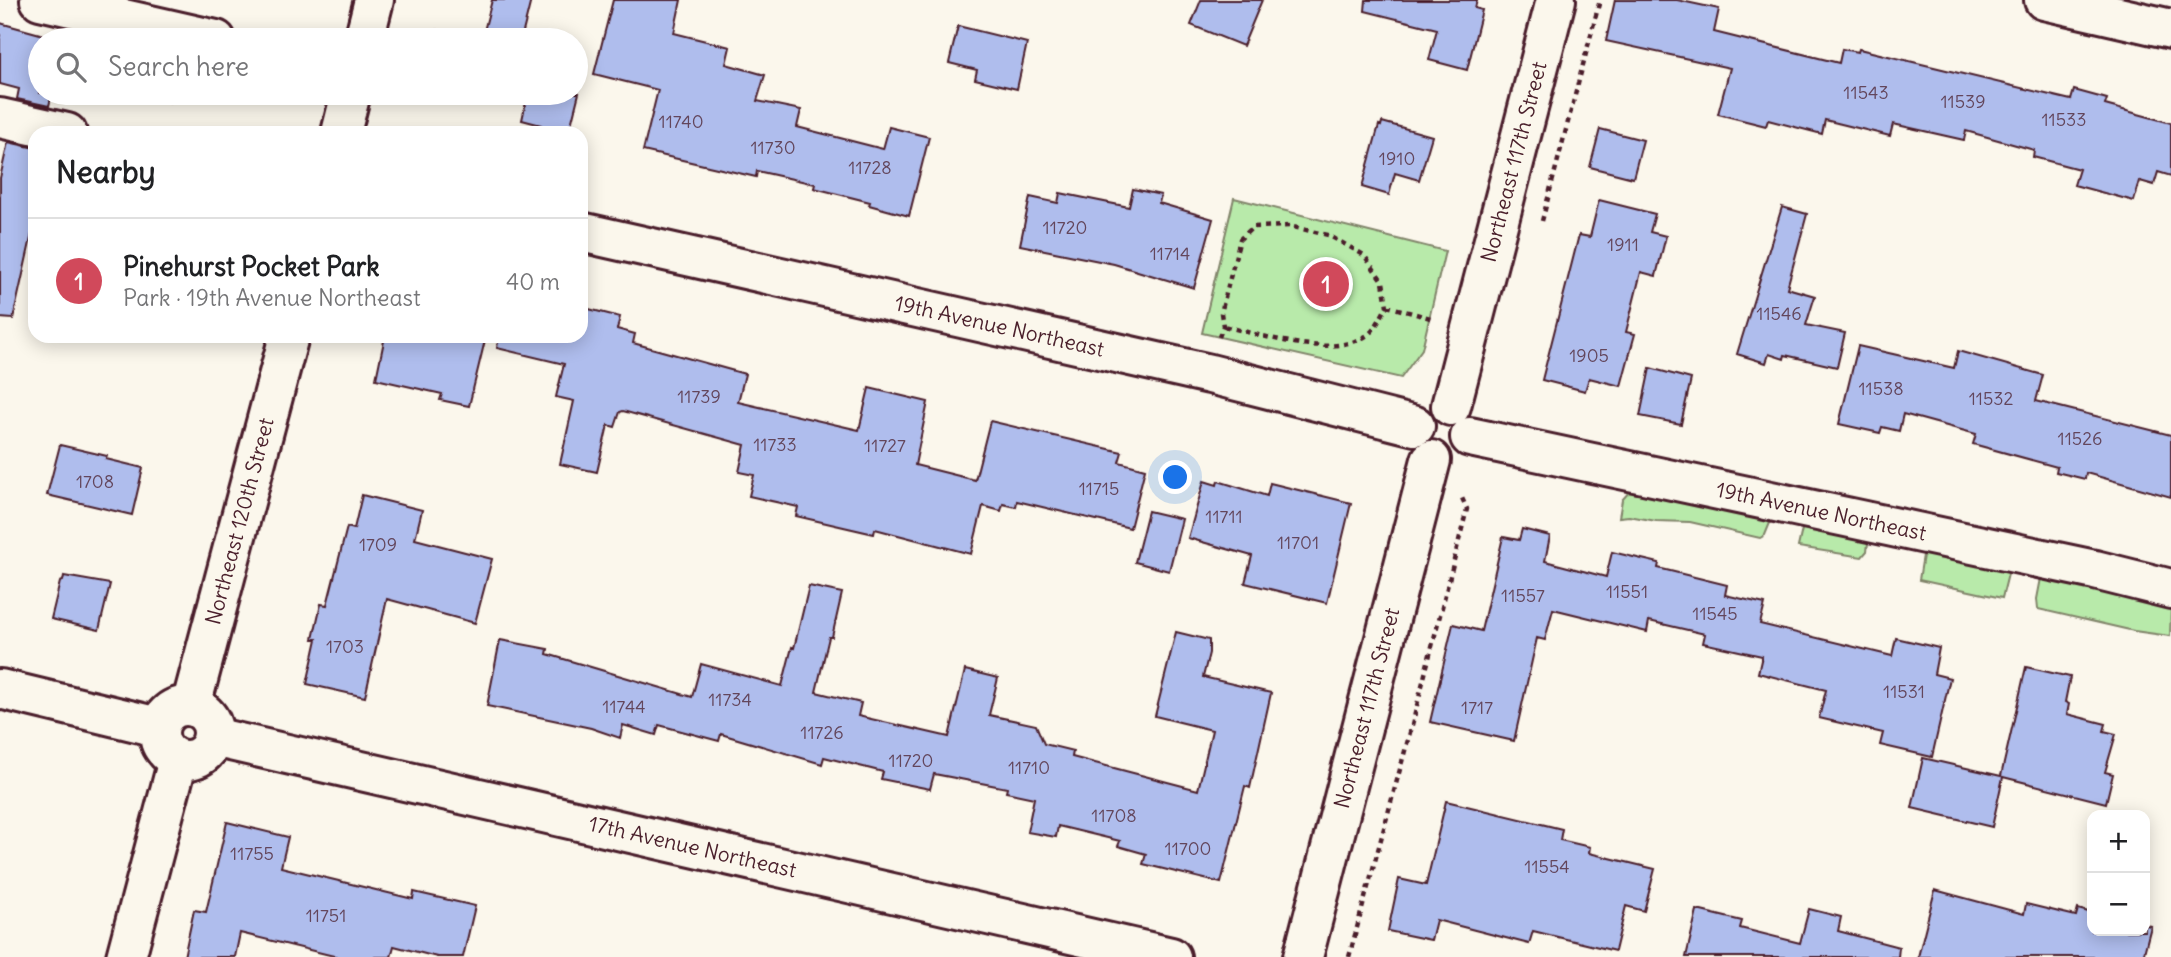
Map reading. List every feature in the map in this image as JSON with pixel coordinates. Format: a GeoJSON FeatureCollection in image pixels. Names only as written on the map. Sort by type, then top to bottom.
{"type":"FeatureCollection","features":[{"type":"Feature","properties":{"kind":"street"},"geometry":{"type":"LineString","coordinates":[[40,0],[163,28]]}},
{"type":"Feature","properties":{"kind":"street"},"geometry":{"type":"LineString","coordinates":[[367,28],[374,0]]}},
{"type":"Feature","properties":{"kind":"street","name":"Northeast 117th Street"},"geometry":{"type":"LineString","coordinates":[[1461,421],[1556,0]]}},
{"type":"Feature","properties":{"kind":"street"},"geometry":{"type":"LineString","coordinates":[[2044,0],[2171,29]]}},
{"type":"Feature","properties":{"kind":"street"},"geometry":{"type":"LineString","coordinates":[[343,126],[348,105]]}},
{"type":"Feature","properties":{"kind":"street"},"geometry":{"type":"LineString","coordinates":[[0,118],[36,126]]}},
{"type":"Feature","properties":{"kind":"street","name":"19th Avenue Northeast"},"geometry":{"type":"LineString","coordinates":[[588,234],[1210,374],[1415,426]]}},
{"type":"Feature","properties":{"kind":"street","name":"Northeast 120th Street"},"geometry":{"type":"LineString","coordinates":[[191,706],[287,343]]}},
{"type":"Feature","properties":{"kind":"street"},"geometry":{"type":"LineString","coordinates":[[1438,405],[1461,421],[1469,443],[1457,458],[1440,462],[1431,460],[1418,448],[1415,426],[1421,414],[1429,408],[1438,405]]}},
{"type":"Feature","properties":{"kind":"street","name":"19th Avenue Northeast"},"geometry":{"type":"LineString","coordinates":[[1461,421],[2171,589]]}},
{"type":"Feature","properties":{"kind":"street","name":"Northeast 117th Street"},"geometry":{"type":"LineString","coordinates":[[1303,957],[1431,460]]}},
{"type":"Feature","properties":{"kind":"street"},"geometry":{"type":"LineString","coordinates":[[0,689],[158,727]]}},
{"type":"Feature","properties":{"kind":"street"},"geometry":{"type":"LineString","coordinates":[[191,706],[210,720],[213,737],[205,753],[198,758],[178,760],[161,746],[158,727],[169,711],[191,706]]}},
{"type":"Feature","properties":{"kind":"street","name":"17th Avenue Northeast"},"geometry":{"type":"LineString","coordinates":[[213,737],[1171,957]]}},
{"type":"Feature","properties":{"kind":"street"},"geometry":{"type":"LineString","coordinates":[[126,957],[178,760]]}},
{"type":"Feature","properties":{"kind":"path"},"geometry":{"type":"LineString","coordinates":[[1219,338],[1223,326],[1221,313],[1240,239],[1252,227],[1289,226],[1328,235],[1364,255],[1383,282],[1387,306],[1368,335],[1342,346],[1317,346],[1223,326]]}},
{"type":"Feature","properties":{"kind":"path"},"geometry":{"type":"LineString","coordinates":[[1387,306],[1443,322]]}},
{"type":"Feature","properties":{"kind":"path"},"geometry":{"type":"LineString","coordinates":[[1349,957],[1467,509],[1460,495],[1463,487]]}},
{"type":"Feature","properties":{"kind":"green space"},"geometry":{"type":"Polygon","coordinates":[[[1234,198],[1445,251],[1422,349],[1401,378],[1202,333],[1234,198]]]}},
{"type":"Feature","properties":{"kind":"green space"},"geometry":{"type":"Polygon","coordinates":[[[1646,489],[1772,518],[1765,535],[1760,538],[1690,522],[1619,517],[1622,500],[1630,491],[1646,489]]]}},
{"type":"Feature","properties":{"kind":"green space"},"geometry":{"type":"Polygon","coordinates":[[[1803,525],[1865,538],[1868,543],[1867,551],[1862,557],[1798,547],[1803,525]]]}},
{"type":"Feature","properties":{"kind":"green space"},"geometry":{"type":"Polygon","coordinates":[[[1924,549],[2010,566],[2002,598],[1919,580],[1924,549]]]}},
{"type":"Feature","properties":{"kind":"green space"},"geometry":{"type":"Polygon","coordinates":[[[2042,573],[2171,607],[2170,636],[2134,631],[2038,609],[2042,573]]]}},
{"type":"Feature","properties":{"kind":"building"},"geometry":{"type":"Polygon","coordinates":[[[492,0],[531,0],[524,28],[485,28],[492,0]]]}},
{"type":"Feature","properties":{"kind":"building"},"geometry":{"type":"Polygon","coordinates":[[[613,0],[681,0],[674,33],[730,47],[726,64],[765,75],[757,101],[801,110],[797,127],[883,149],[889,127],[929,137],[909,216],[869,205],[870,202],[814,188],[815,184],[757,171],[756,177],[643,151],[658,90],[594,74],[613,0]]]}},
{"type":"Feature","properties":{"kind":"building"},"geometry":{"type":"Polygon","coordinates":[[[1201,0],[1262,0],[1243,46],[1191,25],[1201,0]]]}},
{"type":"Feature","properties":{"kind":"building"},"geometry":{"type":"Polygon","coordinates":[[[1366,0],[1477,0],[1475,8],[1482,10],[1467,70],[1429,60],[1437,29],[1365,11],[1366,0]]]}},
{"type":"Feature","properties":{"kind":"building"},"geometry":{"type":"Polygon","coordinates":[[[1615,0],[1677,0],[1719,9],[1714,32],[1839,63],[1842,49],[1858,52],[1859,49],[2071,100],[2074,90],[2107,99],[2105,105],[2171,123],[2171,176],[2158,172],[2154,185],[2140,181],[2134,201],[2074,185],[2079,169],[2033,157],[2034,150],[1966,131],[1964,140],[1893,124],[1890,136],[1825,120],[1822,134],[1768,120],[1766,126],[1718,114],[1730,68],[1606,41],[1615,0]]]}},
{"type":"Feature","properties":{"kind":"building"},"geometry":{"type":"Polygon","coordinates":[[[0,23],[28,31],[28,101],[17,99],[19,89],[0,84],[0,23]]]}},
{"type":"Feature","properties":{"kind":"building"},"geometry":{"type":"Polygon","coordinates":[[[958,26],[1027,43],[1017,89],[975,79],[977,70],[949,63],[958,26]]]}},
{"type":"Feature","properties":{"kind":"building"},"geometry":{"type":"Polygon","coordinates":[[[525,105],[576,105],[571,126],[541,126],[522,120],[525,105]]]}},
{"type":"Feature","properties":{"kind":"building"},"geometry":{"type":"Polygon","coordinates":[[[1382,122],[1432,136],[1419,180],[1395,173],[1389,195],[1362,187],[1382,122]]]}},
{"type":"Feature","properties":{"kind":"building"},"geometry":{"type":"Polygon","coordinates":[[[1600,129],[1643,140],[1633,178],[1590,167],[1600,129]]]}},
{"type":"Feature","properties":{"kind":"building"},"geometry":{"type":"Polygon","coordinates":[[[8,142],[28,146],[28,252],[13,319],[0,318],[0,178],[8,142]]]}},
{"type":"Feature","properties":{"kind":"building"},"geometry":{"type":"Polygon","coordinates":[[[1133,189],[1161,195],[1159,203],[1213,219],[1194,288],[1114,264],[1020,245],[1030,197],[1058,203],[1060,193],[1129,207],[1133,189]]]}},
{"type":"Feature","properties":{"kind":"building"},"geometry":{"type":"Polygon","coordinates":[[[1599,200],[1655,214],[1650,232],[1666,236],[1656,276],[1641,272],[1626,332],[1635,334],[1621,386],[1589,378],[1585,391],[1542,380],[1579,235],[1590,237],[1599,200]]]}},
{"type":"Feature","properties":{"kind":"building"},"geometry":{"type":"Polygon","coordinates":[[[1782,207],[1807,214],[1787,288],[1815,296],[1806,325],[1845,333],[1837,367],[1785,355],[1784,359],[1769,354],[1766,363],[1737,354],[1782,207]]]}},
{"type":"Feature","properties":{"kind":"building"},"geometry":{"type":"Polygon","coordinates":[[[588,309],[620,317],[617,329],[635,334],[633,343],[745,374],[738,402],[859,430],[869,388],[928,402],[915,465],[975,480],[990,421],[1122,452],[1119,462],[1145,469],[1130,528],[1017,501],[1016,507],[1003,504],[1001,511],[983,506],[971,554],[875,529],[874,534],[796,516],[798,507],[749,496],[754,475],[739,472],[745,445],[623,411],[620,412],[615,427],[608,425],[597,472],[560,464],[574,401],[556,397],[564,364],[497,348],[498,343],[588,343],[588,309]]]}},
{"type":"Feature","properties":{"kind":"building"},"geometry":{"type":"Polygon","coordinates":[[[384,343],[484,343],[469,406],[440,400],[442,394],[376,379],[384,343]]]}},
{"type":"Feature","properties":{"kind":"building"},"geometry":{"type":"Polygon","coordinates":[[[1858,346],[1954,368],[1958,351],[2043,375],[2036,401],[2171,435],[2171,497],[2086,473],[2085,479],[2056,472],[2057,467],[1973,444],[1976,434],[1903,414],[1899,431],[1882,427],[1880,433],[1839,424],[1858,346]]]}},
{"type":"Feature","properties":{"kind":"building"},"geometry":{"type":"Polygon","coordinates":[[[1650,368],[1691,379],[1681,424],[1640,416],[1650,368]]]}},
{"type":"Feature","properties":{"kind":"building"},"geometry":{"type":"Polygon","coordinates":[[[60,445],[143,468],[132,515],[47,495],[60,445]]]}},
{"type":"Feature","properties":{"kind":"building"},"geometry":{"type":"Polygon","coordinates":[[[1204,481],[1217,485],[1218,481],[1267,496],[1270,483],[1351,503],[1327,603],[1245,583],[1252,556],[1188,538],[1204,481]]]}},
{"type":"Feature","properties":{"kind":"building"},"geometry":{"type":"Polygon","coordinates":[[[362,495],[422,510],[415,539],[492,559],[475,623],[387,599],[365,697],[307,684],[321,604],[327,605],[347,527],[354,529],[362,495]]]}},
{"type":"Feature","properties":{"kind":"building"},"geometry":{"type":"Polygon","coordinates":[[[1148,511],[1182,519],[1169,571],[1135,562],[1148,511]]]}},
{"type":"Feature","properties":{"kind":"building"},"geometry":{"type":"Polygon","coordinates":[[[1522,529],[1550,536],[1545,561],[1606,577],[1612,552],[1659,563],[1658,568],[1727,585],[1725,595],[1765,604],[1760,624],[1892,656],[1896,638],[1939,648],[1934,674],[1950,678],[1932,757],[1880,745],[1883,733],[1819,718],[1826,690],[1758,673],[1762,656],[1703,643],[1705,634],[1649,621],[1647,632],[1553,609],[1545,640],[1537,638],[1514,741],[1430,722],[1453,624],[1481,631],[1503,537],[1519,540],[1522,529]]]}},
{"type":"Feature","properties":{"kind":"building"},"geometry":{"type":"Polygon","coordinates":[[[64,576],[110,584],[99,630],[51,619],[64,576]]]}},
{"type":"Feature","properties":{"kind":"building"},"geometry":{"type":"Polygon","coordinates":[[[809,586],[842,593],[816,692],[861,703],[858,716],[949,737],[965,670],[998,678],[989,715],[1036,725],[1044,744],[1073,751],[1072,757],[1198,790],[1212,730],[1155,716],[1176,632],[1209,640],[1203,677],[1271,693],[1250,788],[1245,786],[1221,883],[1143,864],[1146,854],[1118,846],[1120,841],[1058,826],[1056,837],[1027,832],[1034,798],[1006,792],[1007,788],[934,774],[930,789],[881,779],[883,772],[824,757],[822,764],[721,734],[719,741],[659,725],[656,735],[623,725],[620,738],[591,728],[487,706],[500,640],[548,649],[547,654],[692,697],[701,664],[782,686],[809,586]]]}},
{"type":"Feature","properties":{"kind":"building"},"geometry":{"type":"Polygon","coordinates":[[[2026,667],[2070,677],[2065,702],[2069,704],[2067,714],[2106,724],[2104,731],[2116,734],[2105,772],[2113,774],[2106,803],[2003,777],[1992,827],[1912,808],[1923,758],[2001,776],[2026,667]]]}},
{"type":"Feature","properties":{"kind":"building"},"geometry":{"type":"Polygon","coordinates":[[[1446,801],[1562,829],[1560,840],[1590,847],[1589,853],[1655,869],[1644,911],[1626,906],[1615,951],[1533,931],[1529,944],[1436,920],[1431,940],[1388,931],[1399,879],[1426,885],[1446,801]]]}},
{"type":"Feature","properties":{"kind":"building"},"geometry":{"type":"Polygon","coordinates":[[[227,822],[288,837],[281,867],[413,899],[414,892],[475,906],[463,957],[437,957],[394,946],[391,957],[338,957],[240,933],[235,957],[184,957],[194,910],[206,912],[227,822]]]}},
{"type":"Feature","properties":{"kind":"building"},"geometry":{"type":"Polygon","coordinates":[[[1935,890],[2024,914],[2026,904],[2076,916],[2078,909],[2087,912],[2087,936],[2148,936],[2143,957],[1918,957],[1935,890]]]}},
{"type":"Feature","properties":{"kind":"building"},"geometry":{"type":"Polygon","coordinates":[[[1809,909],[1841,917],[1838,931],[1899,947],[1898,957],[1686,957],[1697,910],[1742,921],[1740,928],[1800,943],[1809,909]]]}},
{"type":"Feature","properties":{"kind":"place","name":"Pinehurst Pocket Park"},"geometry":{"type":"Point","coordinates":[1326,284]}}]}
